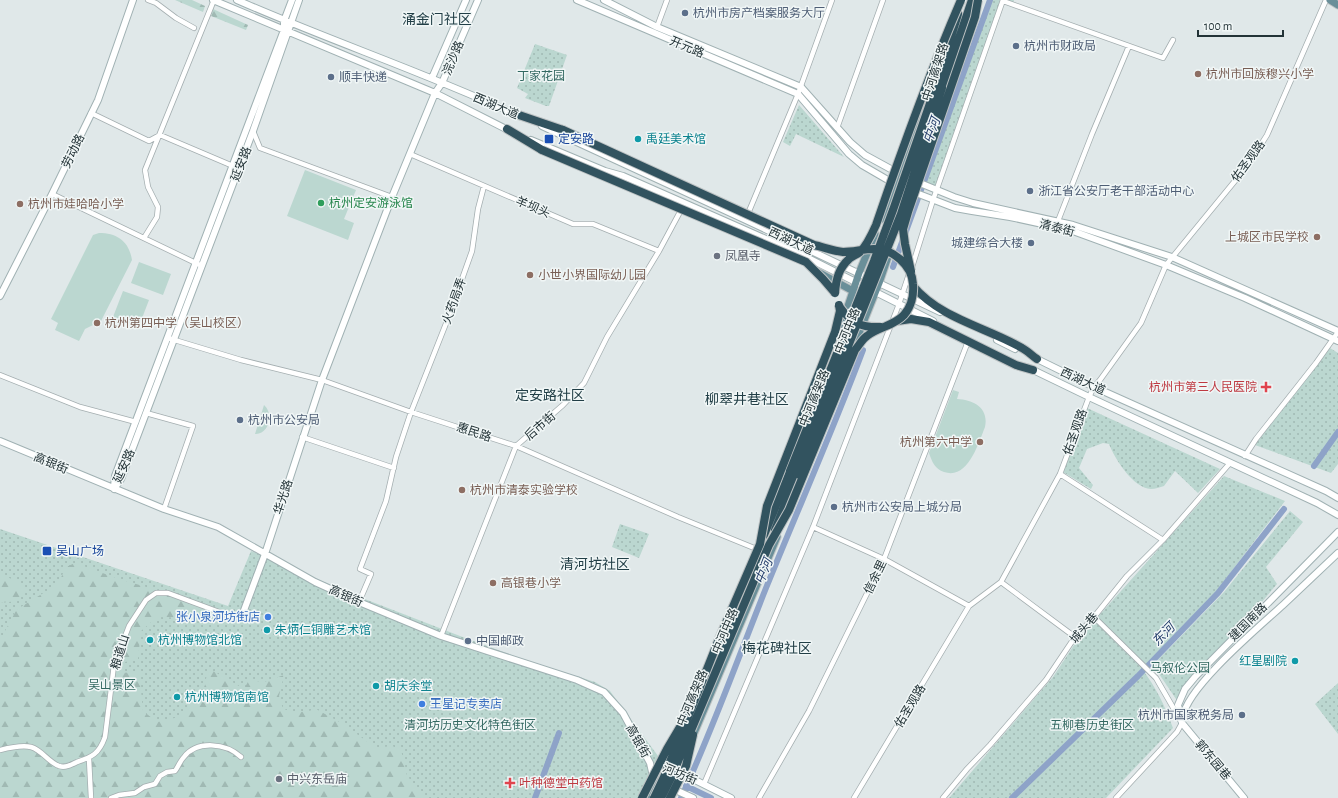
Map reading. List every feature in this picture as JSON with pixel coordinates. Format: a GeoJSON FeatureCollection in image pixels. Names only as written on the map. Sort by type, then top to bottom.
{"type":"FeatureCollection","features":[{"type":"Feature","properties":{"kind":"highway"},"geometry":{"type":"LineString","coordinates":[[835,293],[836,280],[841,268],[849,258],[860,252],[870,238],[876,225],[938,53],[961,0]]}},
{"type":"Feature","properties":{"kind":"highway","name":"中河高架路"},"geometry":{"type":"LineString","coordinates":[[761,546],[888,225],[944,63],[961,0]]}},
{"type":"Feature","properties":{"kind":"highway","name":"中河高架路"},"geometry":{"type":"LineString","coordinates":[[661,798],[671,778],[719,639],[761,546],[900,214],[972,0]]}},
{"type":"Feature","properties":{"kind":"highway"},"geometry":{"type":"LineString","coordinates":[[897,321],[904,315],[911,304],[914,292],[903,229],[975,17],[978,0]]}},
{"type":"Feature","properties":{"kind":"highway"},"geometry":{"type":"LineString","coordinates":[[516,114],[563,130],[814,245],[841,252],[860,252],[874,249],[887,251],[893,254],[908,267],[913,282],[922,296],[935,306],[1023,348],[1037,359]]}},
{"type":"Feature","properties":{"kind":"highway"},"geometry":{"type":"LineString","coordinates":[[507,130],[542,150],[806,262],[824,279],[835,293],[840,311],[835,332],[767,506],[761,546]]}},
{"type":"Feature","properties":{"kind":"highway"},"geometry":{"type":"LineString","coordinates":[[839,305],[846,316],[856,323],[868,328],[881,327]]}},
{"type":"Feature","properties":{"kind":"highway"},"geometry":{"type":"LineString","coordinates":[[761,546],[789,510],[855,350],[866,337],[881,327],[911,318],[929,322],[1016,365],[1033,370]]}},
{"type":"Feature","properties":{"kind":"highway"},"geometry":{"type":"LineString","coordinates":[[642,798],[667,749],[695,711]]}},
{"type":"Feature","properties":{"kind":"highway"},"geometry":{"type":"LineString","coordinates":[[670,798],[686,766],[695,711]]}},
{"type":"Feature","properties":{"kind":"highway","name":"中河高架路"},"geometry":{"type":"LineString","coordinates":[[654,798],[695,711]]}},
{"type":"Feature","properties":{"kind":"main road","name":"劳动路"},"geometry":{"type":"LineString","coordinates":[[0,296],[98,100],[133,0]]}},
{"type":"Feature","properties":{"kind":"main road","name":"西湖大道"},"geometry":{"type":"LineString","coordinates":[[214,0],[435,93],[507,130],[605,172],[623,176],[802,255],[1033,370],[1317,503],[1338,515]]}},
{"type":"Feature","properties":{"kind":"main road","name":"西湖大道"},"geometry":{"type":"LineString","coordinates":[[237,0],[284,21],[432,78],[516,114],[859,273],[1094,387],[1326,491],[1338,498]]}},
{"type":"Feature","properties":{"kind":"main road","name":"延安路"},"geometry":{"type":"LineString","coordinates":[[114,489],[121,479],[199,265],[253,131],[286,31],[284,21],[292,0]]}},
{"type":"Feature","properties":{"kind":"main road","name":"延安路"},"geometry":{"type":"LineString","coordinates":[[199,265],[233,166],[299,0]]}},
{"type":"Feature","properties":{"kind":"main road"},"geometry":{"type":"LineString","coordinates":[[322,380],[392,197],[435,93],[432,78],[466,0]]}},
{"type":"Feature","properties":{"kind":"main road","name":"浣沙路"},"geometry":{"type":"LineString","coordinates":[[435,93],[442,83],[478,0]]}},
{"type":"Feature","properties":{"kind":"main road","name":"开元路"},"geometry":{"type":"LineString","coordinates":[[577,0],[798,94]]}},
{"type":"Feature","properties":{"kind":"main road","name":"开元路"},"geometry":{"type":"LineString","coordinates":[[604,0],[657,27],[801,87]]}},
{"type":"Feature","properties":{"kind":"main road","name":"中河中路"},"geometry":{"type":"LineString","coordinates":[[649,798],[761,546],[841,327],[859,273],[900,174],[961,0]]}},
{"type":"Feature","properties":{"kind":"main road","name":"中河中路"},"geometry":{"type":"LineString","coordinates":[[665,798],[674,790],[678,771],[769,555],[879,283],[917,182],[978,0]]}},
{"type":"Feature","properties":{"kind":"main road"},"geometry":{"type":"LineString","coordinates":[[1330,0],[1338,5]]}},
{"type":"Feature","properties":{"kind":"main road","name":"清泰街"},"geometry":{"type":"LineString","coordinates":[[801,87],[837,128],[865,155],[917,182],[973,203],[1058,221],[1172,257],[1338,332]]}},
{"type":"Feature","properties":{"kind":"main road","name":"清泰街"},"geometry":{"type":"LineString","coordinates":[[798,94],[849,154],[862,164],[913,192],[955,208],[972,212],[1010,217],[1070,230],[1166,265],[1245,298],[1336,339]]}},
{"type":"Feature","properties":{"kind":"main road"},"geometry":{"type":"LineString","coordinates":[[742,228],[746,235],[853,291]]}},
{"type":"Feature","properties":{"kind":"main road","name":"延安路"},"geometry":{"type":"LineString","coordinates":[[114,489],[115,476],[171,339]]}},
{"type":"Feature","properties":{"kind":"main road","name":"华光路"},"geometry":{"type":"LineString","coordinates":[[243,613],[265,554],[302,437],[322,380]]}},
{"type":"Feature","properties":{"kind":"main road","name":"高银街"},"geometry":{"type":"LineString","coordinates":[[0,441],[164,509],[218,527],[315,582],[359,602],[441,636],[577,680],[604,692],[623,713],[650,763],[652,772],[658,779]]}},
{"type":"Feature","properties":{"kind":"main road","name":"建国南路"},"geometry":{"type":"LineString","coordinates":[[1182,723],[1178,706],[1190,682],[1338,532]]}},
{"type":"Feature","properties":{"kind":"main road","name":"建国南路"},"geometry":{"type":"LineString","coordinates":[[1182,723],[1183,711],[1195,692],[1232,652],[1338,553]]}},
{"type":"Feature","properties":{"kind":"main road","name":"郭东园巷"},"geometry":{"type":"LineString","coordinates":[[1182,723],[1244,798]]}},
{"type":"Feature","properties":{"kind":"main road","name":"河坊街"},"geometry":{"type":"LineString","coordinates":[[650,763],[678,771],[731,798]]}},
{"type":"Feature","properties":{"kind":"main road","name":"河坊街"},"geometry":{"type":"LineString","coordinates":[[658,779],[674,790],[693,798]]}},
{"type":"Feature","properties":{"kind":"street"},"geometry":{"type":"LineString","coordinates":[[148,0],[156,3],[176,18],[194,28]]}},
{"type":"Feature","properties":{"kind":"street"},"geometry":{"type":"LineString","coordinates":[[144,238],[157,217],[158,207],[148,187],[146,170],[214,0]]}},
{"type":"Feature","properties":{"kind":"street"},"geometry":{"type":"LineString","coordinates":[[657,27],[667,0]]}},
{"type":"Feature","properties":{"kind":"street"},"geometry":{"type":"LineString","coordinates":[[746,220],[801,87],[832,0]]}},
{"type":"Feature","properties":{"kind":"street"},"geometry":{"type":"LineString","coordinates":[[837,128],[882,0]]}},
{"type":"Feature","properties":{"kind":"street"},"geometry":{"type":"LineString","coordinates":[[703,784],[813,527],[903,294],[930,199],[1003,0],[1163,58],[1173,40]]}},
{"type":"Feature","properties":{"kind":"street","name":"佑圣观路"},"geometry":{"type":"LineString","coordinates":[[854,798],[969,606],[1001,582],[1060,474],[1094,387],[1141,323],[1166,265],[1248,165],[1267,135],[1326,0]]}},
{"type":"Feature","properties":{"kind":"street"},"geometry":{"type":"LineString","coordinates":[[1058,221],[1092,134],[1129,46]]}},
{"type":"Feature","properties":{"kind":"street"},"geometry":{"type":"LineString","coordinates":[[91,114],[148,141],[160,135],[233,166]]}},
{"type":"Feature","properties":{"kind":"street"},"geometry":{"type":"LineString","coordinates":[[253,131],[260,148],[392,197]]}},
{"type":"Feature","properties":{"kind":"street","name":"羊坝头"},"geometry":{"type":"LineString","coordinates":[[410,154],[573,224],[593,224],[659,251]]}},
{"type":"Feature","properties":{"kind":"street","name":"火药局弄"},"geometry":{"type":"LineString","coordinates":[[359,602],[371,574],[360,569],[386,501],[394,468],[411,412],[447,321],[472,251],[478,209],[484,186]]}},
{"type":"Feature","properties":{"kind":"street"},"geometry":{"type":"LineString","coordinates":[[52,194],[199,265]]}},
{"type":"Feature","properties":{"kind":"street","name":"后市街"},"geometry":{"type":"LineString","coordinates":[[441,636],[516,446],[563,405],[584,382],[607,337],[659,251],[681,210]]}},
{"type":"Feature","properties":{"kind":"street"},"geometry":{"type":"LineString","coordinates":[[1245,456],[1256,439],[1336,339],[1338,332]]}},
{"type":"Feature","properties":{"kind":"street","name":"惠民路"},"geometry":{"type":"LineString","coordinates":[[171,339],[241,360],[322,380],[411,412],[516,446],[678,517],[761,546],[769,555]]}},
{"type":"Feature","properties":{"kind":"street","name":"信余里"},"geometry":{"type":"LineString","coordinates":[[759,798],[810,712],[884,559],[967,344]]}},
{"type":"Feature","properties":{"kind":"street"},"geometry":{"type":"LineString","coordinates":[[0,375],[80,407],[136,422]]}},
{"type":"Feature","properties":{"kind":"street"},"geometry":{"type":"LineString","coordinates":[[146,413],[193,426],[164,509]]}},
{"type":"Feature","properties":{"kind":"street"},"geometry":{"type":"LineString","coordinates":[[302,437],[394,468]]}},
{"type":"Feature","properties":{"kind":"street","name":"城头巷"},"geometry":{"type":"LineString","coordinates":[[943,798],[1046,680],[1076,637],[1094,617],[1126,576],[1163,540],[1230,463]]}},
{"type":"Feature","properties":{"kind":"street"},"geometry":{"type":"LineString","coordinates":[[1060,474],[1163,540]]}},
{"type":"Feature","properties":{"kind":"street"},"geometry":{"type":"LineString","coordinates":[[813,527],[884,559],[969,606]]}},
{"type":"Feature","properties":{"kind":"street"},"geometry":{"type":"LineString","coordinates":[[1001,582],[1076,637]]}},
{"type":"Feature","properties":{"kind":"street","name":"粮道山"},"geometry":{"type":"LineString","coordinates":[[89,759],[97,752],[105,738],[114,665],[123,638],[135,615],[146,600],[156,593],[162,592],[230,616],[236,616],[243,613]]}},
{"type":"Feature","properties":{"kind":"street"},"geometry":{"type":"LineString","coordinates":[[1094,617],[1156,678],[1182,723]]}},
{"type":"Feature","properties":{"kind":"street","name":"建国南路"},"geometry":{"type":"LineString","coordinates":[[1116,798],[1177,732],[1182,723]]}},
{"type":"Feature","properties":{"kind":"street"},"geometry":{"type":"LineString","coordinates":[[112,798],[120,795],[135,793],[144,787],[155,784],[160,776],[167,772],[176,771],[184,756],[197,748],[220,745],[236,752],[241,757]]}},
{"type":"Feature","properties":{"kind":"street"},"geometry":{"type":"LineString","coordinates":[[0,750],[30,747],[60,766],[68,766],[89,759],[91,798]]}},
{"type":"Feature","properties":{"kind":"green space"},"geometry":{"type":"Polygon","coordinates":[[[175,0],[192,0],[205,6],[203,12],[175,0]]]}},
{"type":"Feature","properties":{"kind":"green space"},"geometry":{"type":"Polygon","coordinates":[[[989,0],[1014,0],[1013,4],[1003,1],[936,190],[918,181],[989,0]]]}},
{"type":"Feature","properties":{"kind":"green space"},"geometry":{"type":"Polygon","coordinates":[[[213,9],[248,25],[246,30],[211,16],[213,9]]]}},
{"type":"Feature","properties":{"kind":"green space","name":"丁家花园"},"geometry":{"type":"Polygon","coordinates":[[[535,44],[567,55],[549,106],[525,98],[528,94],[517,88],[535,44]]]}},
{"type":"Feature","properties":{"kind":"green space"},"geometry":{"type":"Polygon","coordinates":[[[799,105],[844,157],[796,134],[790,146],[783,142],[799,105]]]}},
{"type":"Feature","properties":{"kind":"green space","name":"杭州定安游泳馆"},"geometry":{"type":"Polygon","coordinates":[[[305,170],[356,190],[344,219],[354,223],[348,240],[287,216],[305,170]]]}},
{"type":"Feature","properties":{"kind":"green space"},"geometry":{"type":"Polygon","coordinates":[[[105,233],[121,239],[128,248],[132,260],[101,321],[85,329],[79,341],[55,330],[58,323],[51,319],[93,235],[105,233]]]}},
{"type":"Feature","properties":{"kind":"green space"},"geometry":{"type":"Polygon","coordinates":[[[139,262],[171,274],[163,295],[131,283],[139,262]]]}},
{"type":"Feature","properties":{"kind":"green space"},"geometry":{"type":"Polygon","coordinates":[[[123,291],[149,300],[139,326],[113,317],[123,291]]]}},
{"type":"Feature","properties":{"kind":"green space"},"geometry":{"type":"Polygon","coordinates":[[[1330,348],[1338,353],[1338,464],[1331,473],[1255,445],[1316,363],[1330,348]]]}},
{"type":"Feature","properties":{"kind":"green space"},"geometry":{"type":"Polygon","coordinates":[[[953,390],[959,392],[957,399],[969,401],[979,406],[985,415],[986,420],[985,427],[971,459],[960,471],[952,473],[944,472],[938,469],[929,453],[953,390]]]}},
{"type":"Feature","properties":{"kind":"green space"},"geometry":{"type":"Polygon","coordinates":[[[264,405],[269,413],[267,427],[264,431],[255,434],[264,405]]]}},
{"type":"Feature","properties":{"kind":"green space"},"geometry":{"type":"Polygon","coordinates":[[[1087,408],[1220,469],[1198,493],[1175,471],[1164,486],[1151,489],[1138,484],[1131,478],[1120,465],[1109,444],[1103,443],[1087,449],[1079,468],[1093,485],[1091,489],[1063,472],[1087,408]]]}},
{"type":"Feature","properties":{"kind":"green space","name":"五柳巷历史街区"},"geometry":{"type":"Polygon","coordinates":[[[1224,476],[1285,501],[1215,593],[1142,669],[1160,697],[1173,728],[1106,798],[949,798],[1053,677],[1078,639],[1224,476]]]}},
{"type":"Feature","properties":{"kind":"green space","name":"马叙伦公园"},"geometry":{"type":"Polygon","coordinates":[[[1290,511],[1303,522],[1266,567],[1277,584],[1178,702],[1153,665],[1224,592],[1290,511]]]}},
{"type":"Feature","properties":{"kind":"green space"},"geometry":{"type":"Polygon","coordinates":[[[620,524],[649,534],[639,558],[612,547],[620,524]]]}},
{"type":"Feature","properties":{"kind":"green space","name":"吴山景区"},"geometry":{"type":"Polygon","coordinates":[[[0,529],[228,606],[251,551],[357,596],[460,636],[522,659],[595,682],[610,691],[661,760],[638,798],[0,798],[0,529]]]}},
{"type":"Feature","properties":{"kind":"green space"},"geometry":{"type":"Polygon","coordinates":[[[75,563],[119,579],[153,589],[174,593],[238,619],[157,617],[141,631],[138,659],[125,662],[120,673],[139,672],[143,711],[157,722],[179,717],[198,701],[205,685],[208,668],[244,689],[249,680],[264,682],[284,675],[279,696],[283,709],[300,712],[316,709],[343,724],[376,748],[392,746],[401,750],[407,776],[426,798],[0,798],[0,636],[3,635],[16,610],[58,584],[66,567],[75,563]]]}},
{"type":"Feature","properties":{"kind":"green space"},"geometry":{"type":"Polygon","coordinates":[[[0,574],[14,580],[26,589],[17,601],[0,603],[0,574]]]}},
{"type":"Feature","properties":{"kind":"green space"},"geometry":{"type":"Polygon","coordinates":[[[1338,683],[1338,734],[1315,704],[1338,683]]]}},
{"type":"Feature","properties":{"kind":"waterway","name":"中河"},"geometry":{"type":"LineString","coordinates":[[893,267],[990,0]]}},
{"type":"Feature","properties":{"kind":"waterway","name":"中河"},"geometry":{"type":"LineString","coordinates":[[681,798],[715,720],[766,588],[828,440],[863,350]]}},
{"type":"Feature","properties":{"kind":"waterway","name":"东河"},"geometry":{"type":"LineString","coordinates":[[1314,466],[1338,432]]}},
{"type":"Feature","properties":{"kind":"waterway","name":"东河"},"geometry":{"type":"LineString","coordinates":[[1012,798],[1138,676],[1218,593],[1284,509]]}},
{"type":"Feature","properties":{"kind":"waterway"},"geometry":{"type":"LineString","coordinates":[[535,798],[559,733]]}},
{"type":"Feature","properties":{"kind":"waterway","name":"东河"},"geometry":{"type":"LineString","coordinates":[[686,786],[711,798]]}},
{"type":"Feature","properties":{"kind":"place","name":"杭州市房产档案服务大厅"},"geometry":{"type":"Point","coordinates":[685,13]}},
{"type":"Feature","properties":{"kind":"place","name":"杭州市财政局"},"geometry":{"type":"Point","coordinates":[1016,46]}},
{"type":"Feature","properties":{"kind":"place","name":"杭州市回族穆兴小学"},"geometry":{"type":"Point","coordinates":[1198,74]}},
{"type":"Feature","properties":{"kind":"place","name":"顺丰快递"},"geometry":{"type":"Point","coordinates":[331,77]}},
{"type":"Feature","properties":{"kind":"place","name":"定安路"},"geometry":{"type":"Point","coordinates":[549,139]}},
{"type":"Feature","properties":{"kind":"place","name":"禹廷美术馆"},"geometry":{"type":"Point","coordinates":[638,139]}},
{"type":"Feature","properties":{"kind":"place","name":"浙江省公安厅老干部活动中心"},"geometry":{"type":"Point","coordinates":[1030,191]}},
{"type":"Feature","properties":{"kind":"place","name":"杭州定安游泳馆"},"geometry":{"type":"Point","coordinates":[321,203]}},
{"type":"Feature","properties":{"kind":"place","name":"杭州市娃哈哈小学"},"geometry":{"type":"Point","coordinates":[20,204]}},
{"type":"Feature","properties":{"kind":"place","name":"上城区市民学校"},"geometry":{"type":"Point","coordinates":[1317,237]}},
{"type":"Feature","properties":{"kind":"place","name":"城建综合大楼"},"geometry":{"type":"Point","coordinates":[1031,243]}},
{"type":"Feature","properties":{"kind":"place","name":"凤凰寺"},"geometry":{"type":"Point","coordinates":[717,256]}},
{"type":"Feature","properties":{"kind":"place","name":"小世小界国际幼儿园"},"geometry":{"type":"Point","coordinates":[530,275]}},
{"type":"Feature","properties":{"kind":"place","name":"杭州第四中学（吴山校区）"},"geometry":{"type":"Point","coordinates":[97,323]}},
{"type":"Feature","properties":{"kind":"place","name":"杭州市第三人民医院"},"geometry":{"type":"Point","coordinates":[1266,387]}},
{"type":"Feature","properties":{"kind":"place","name":"杭州市公安局"},"geometry":{"type":"Point","coordinates":[240,420]}},
{"type":"Feature","properties":{"kind":"place","name":"杭州第六中学"},"geometry":{"type":"Point","coordinates":[980,442]}},
{"type":"Feature","properties":{"kind":"place","name":"杭州市清泰实验学校"},"geometry":{"type":"Point","coordinates":[462,490]}},
{"type":"Feature","properties":{"kind":"place","name":"杭州市公安局上城分局"},"geometry":{"type":"Point","coordinates":[834,507]}},
{"type":"Feature","properties":{"kind":"place","name":"吴山广场"},"geometry":{"type":"Point","coordinates":[47,551]}},
{"type":"Feature","properties":{"kind":"place","name":"高银巷小学"},"geometry":{"type":"Point","coordinates":[493,583]}},
{"type":"Feature","properties":{"kind":"place","name":"张小泉河坊街店"},"geometry":{"type":"Point","coordinates":[268,617]}},
{"type":"Feature","properties":{"kind":"place","name":"朱炳仁铜雕艺术馆"},"geometry":{"type":"Point","coordinates":[267,630]}},
{"type":"Feature","properties":{"kind":"place","name":"杭州博物馆北馆"},"geometry":{"type":"Point","coordinates":[150,640]}},
{"type":"Feature","properties":{"kind":"place","name":"中国邮政"},"geometry":{"type":"Point","coordinates":[468,641]}},
{"type":"Feature","properties":{"kind":"place","name":"红星剧院"},"geometry":{"type":"Point","coordinates":[1295,661]}},
{"type":"Feature","properties":{"kind":"place","name":"胡庆余堂"},"geometry":{"type":"Point","coordinates":[376,686]}},
{"type":"Feature","properties":{"kind":"place","name":"杭州博物馆南馆"},"geometry":{"type":"Point","coordinates":[177,697]}},
{"type":"Feature","properties":{"kind":"place","name":"王星记专卖店"},"geometry":{"type":"Point","coordinates":[422,704]}},
{"type":"Feature","properties":{"kind":"place","name":"杭州市国家税务局"},"geometry":{"type":"Point","coordinates":[1242,715]}},
{"type":"Feature","properties":{"kind":"place","name":"中兴东岳庙"},"geometry":{"type":"Point","coordinates":[279,779]}},
{"type":"Feature","properties":{"kind":"place","name":"叶种德堂中药馆"},"geometry":{"type":"Point","coordinates":[510,783]}},
{"type":"Feature","properties":{"kind":"district","name":"涌金门社区"},"geometry":{"type":"Point","coordinates":[437,19]}},
{"type":"Feature","properties":{"kind":"district","name":"定安路社区"},"geometry":{"type":"Point","coordinates":[550,395]}},
{"type":"Feature","properties":{"kind":"district","name":"柳翠井巷社区"},"geometry":{"type":"Point","coordinates":[747,399]}},
{"type":"Feature","properties":{"kind":"district","name":"清河坊社区"},"geometry":{"type":"Point","coordinates":[595,564]}},
{"type":"Feature","properties":{"kind":"district","name":"梅花碑社区"},"geometry":{"type":"Point","coordinates":[777,648]}},
{"type":"Feature","properties":{"kind":"park label","name":"清河坊历史文化特色街区"},"geometry":{"type":"Point","coordinates":[470,725]}}]}
